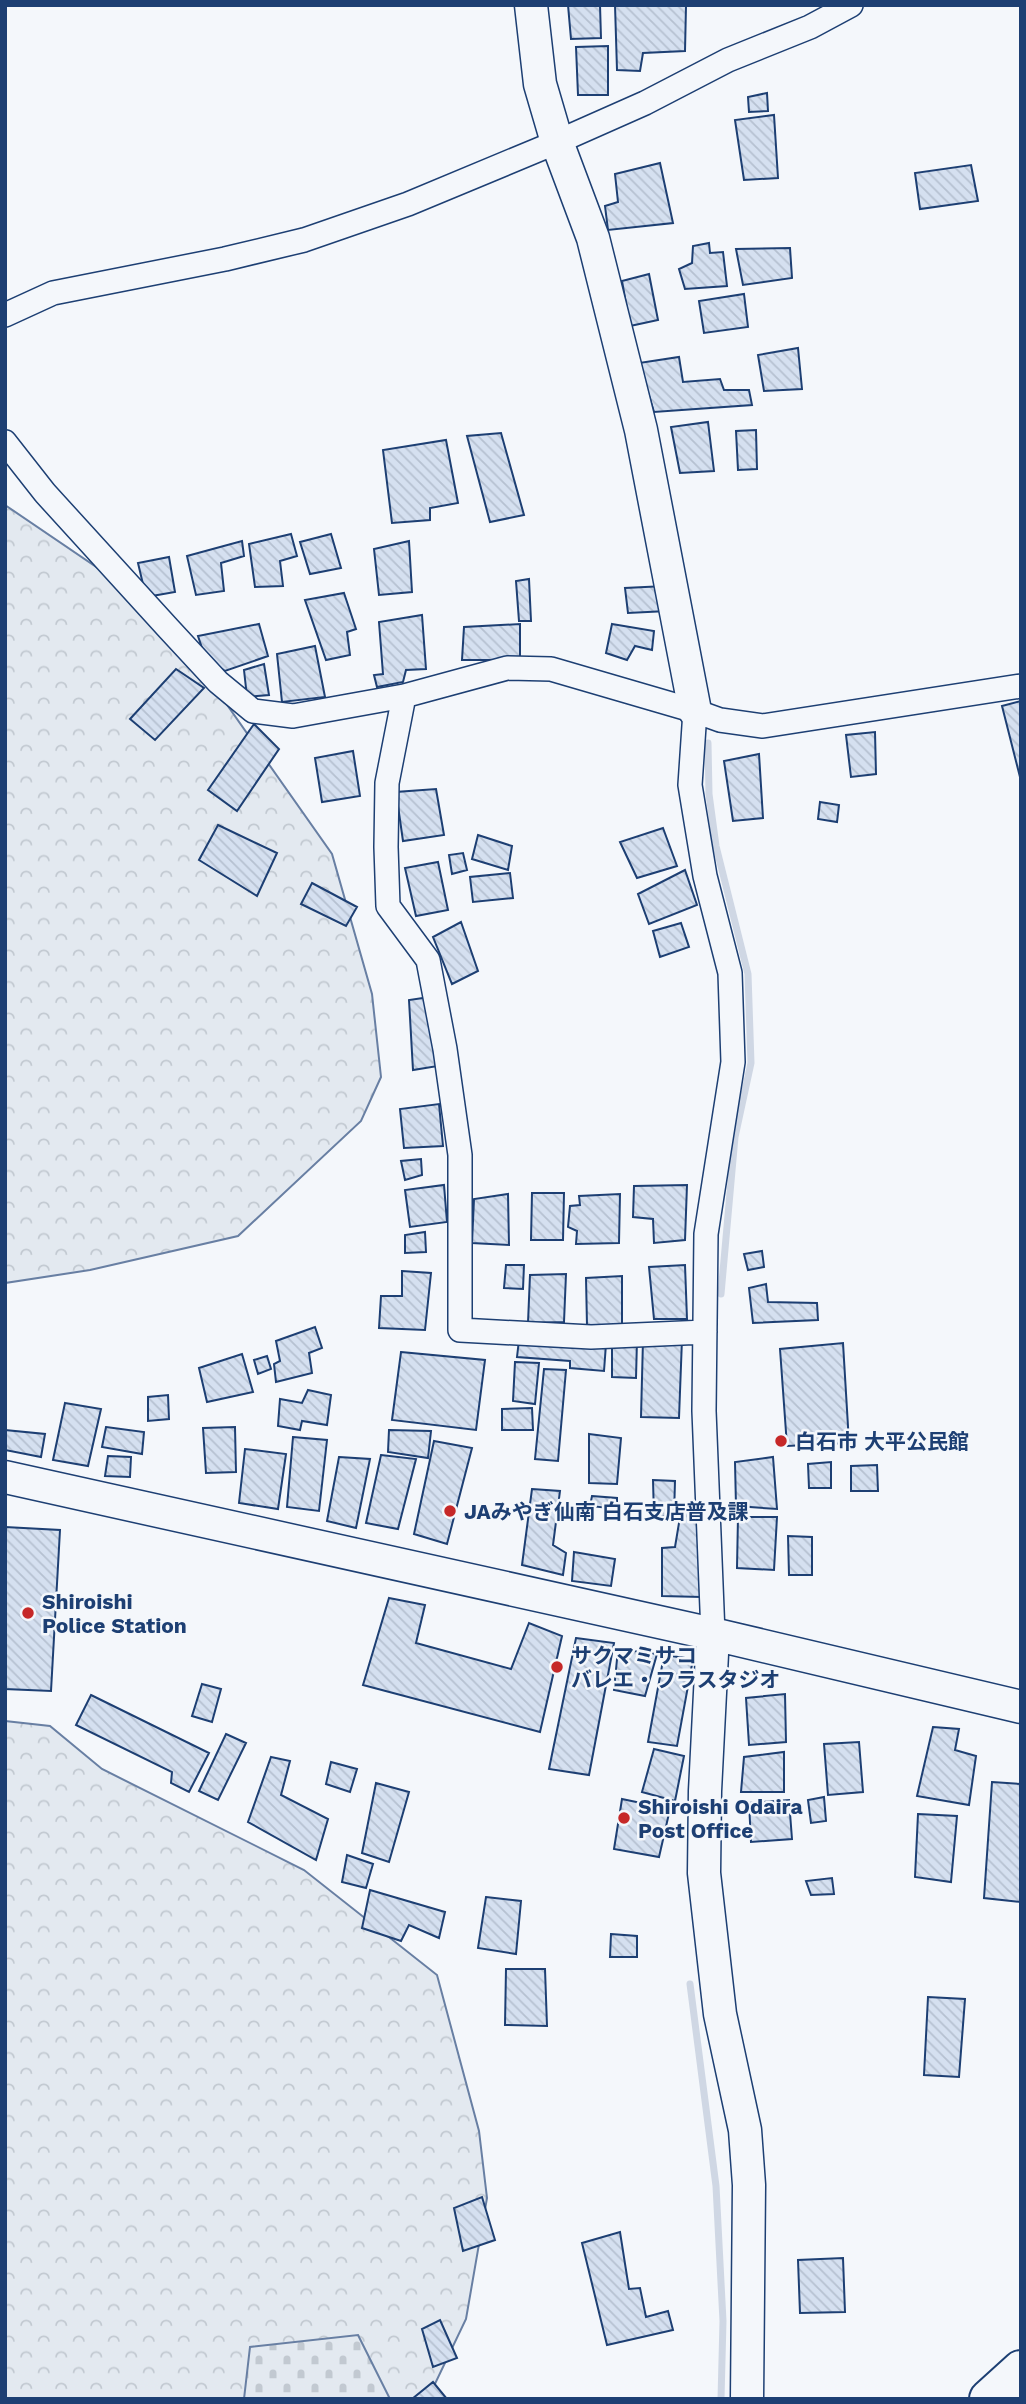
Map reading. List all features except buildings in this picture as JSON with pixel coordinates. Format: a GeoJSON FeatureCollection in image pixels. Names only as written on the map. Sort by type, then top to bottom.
{"type":"FeatureCollection","features":[{"type":"Feature","properties":{"kind":"highway"},"geometry":{"type":"LineString","coordinates":[[989,2399],[1021,2370]]}},
{"type":"Feature","properties":{"kind":"highway"},"geometry":{"type":"LineString","coordinates":[[999,2399],[1021,2385]]}},
{"type":"Feature","properties":{"kind":"street"},"geometry":{"type":"LineString","coordinates":[[531,5],[540,84],[593,238],[641,430],[695,711],[690,785],[705,876],[730,973],[733,1062],[706,1234],[704,1411],[713,1634],[704,1873],[720,2014],[745,2130],[749,2185],[747,2399]]}},
{"type":"Feature","properties":{"kind":"street"},"geometry":{"type":"LineString","coordinates":[[5,315],[53,293],[225,259],[304,240],[408,204],[645,103],[728,60],[810,27],[851,5]]}},
{"type":"Feature","properties":{"kind":"street"},"geometry":{"type":"LineString","coordinates":[[5,442],[45,493],[184,646],[218,682],[253,711],[293,716],[404,696],[507,668],[551,669],[720,720],[763,726],[1021,686]]}},
{"type":"Feature","properties":{"kind":"street"},"geometry":{"type":"LineString","coordinates":[[404,696],[387,783],[388,906],[428,960],[445,1049],[460,1155],[460,1330],[591,1336],[705,1332]]}},
{"type":"Feature","properties":{"kind":"street"},"geometry":{"type":"LineString","coordinates":[[5,1477],[713,1634],[1021,1707]]}},
{"type":"Feature","properties":{"kind":"green space"},"geometry":{"type":"Polygon","coordinates":[[[5,505],[161,611],[332,854],[372,994],[381,1077],[361,1121],[238,1236],[90,1270],[5,1283],[5,505]]]}},
{"type":"Feature","properties":{"kind":"green space"},"geometry":{"type":"Polygon","coordinates":[[[5,1721],[50,1726],[102,1769],[304,1870],[437,1975],[479,2131],[487,2198],[466,2319],[432,2390],[431,2399],[5,2399],[5,1721]]]}},
{"type":"Feature","properties":{"kind":"green space"},"geometry":{"type":"Polygon","coordinates":[[[358,2335],[390,2399],[244,2399],[250,2347],[358,2335]]]}},
{"type":"Feature","properties":{"kind":"waterway"},"geometry":{"type":"LineString","coordinates":[[708,743],[709,794],[716,846],[748,974],[751,1063],[735,1137],[721,1294]]}},
{"type":"Feature","properties":{"kind":"waterway"},"geometry":{"type":"LineString","coordinates":[[690,1984],[716,2186],[723,2321],[721,2399]]}},
{"type":"Feature","properties":{"kind":"place","name":"白石市 大平公民館"},"geometry":{"type":"Point","coordinates":[781,1441]}},
{"type":"Feature","properties":{"kind":"place","name":"JAみやぎ仙南 白石支店普及課"},"geometry":{"type":"Point","coordinates":[450,1511]}},
{"type":"Feature","properties":{"kind":"place","name":"Shiroishi Police Station"},"geometry":{"type":"Point","coordinates":[28,1613]}},
{"type":"Feature","properties":{"kind":"place","name":"サクマミサコ バレエ・フラスタジオ"},"geometry":{"type":"Point","coordinates":[557,1667]}},
{"type":"Feature","properties":{"kind":"place","name":"Shiroishi Odaira Post Office"},"geometry":{"type":"Point","coordinates":[624,1818]}}]}
